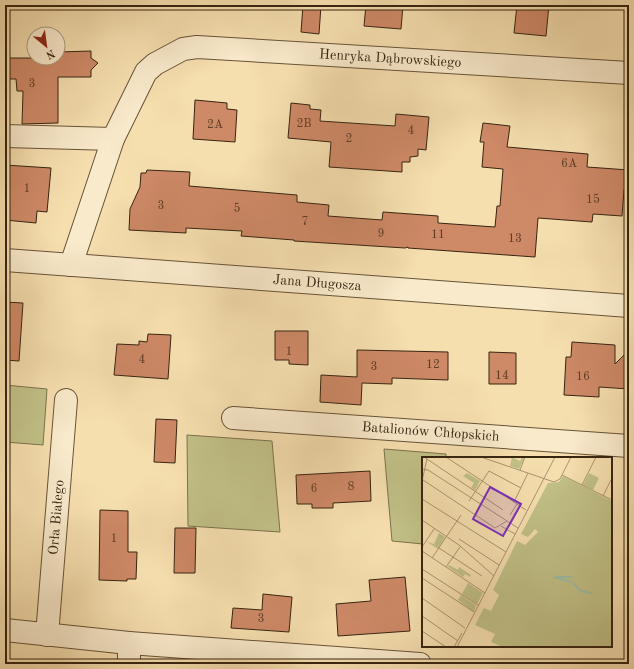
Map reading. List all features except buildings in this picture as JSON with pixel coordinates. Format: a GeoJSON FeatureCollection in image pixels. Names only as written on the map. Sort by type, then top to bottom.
{"type":"FeatureCollection","features":[{"type":"Feature","properties":{"kind":"street","name":"Henryka Dąbrowskiego"},"geometry":{"type":"LineString","coordinates":[[113,139],[146,72],[155,64],[183,49],[196,47],[629,73]]}},
{"type":"Feature","properties":{"kind":"street"},"geometry":{"type":"LineString","coordinates":[[5,136],[113,139],[71,265]]}},
{"type":"Feature","properties":{"kind":"street","name":"Jana Długosza"},"geometry":{"type":"LineString","coordinates":[[5,260],[629,306]]}},
{"type":"Feature","properties":{"kind":"street","name":"Orła Białego"},"geometry":{"type":"LineString","coordinates":[[47,635],[66,400]]}},
{"type":"Feature","properties":{"kind":"street","name":"Batalionów Chłopskich"},"geometry":{"type":"LineString","coordinates":[[233,418],[629,446]]}},
{"type":"Feature","properties":{"kind":"street"},"geometry":{"type":"LineString","coordinates":[[5,630],[47,635],[129,653],[420,664]]}},
{"type":"Feature","properties":{"kind":"green space"},"geometry":{"type":"Polygon","coordinates":[[[5,385],[47,389],[43,445],[5,442],[5,385]]]}},
{"type":"Feature","properties":{"kind":"green space"},"geometry":{"type":"Polygon","coordinates":[[[187,435],[272,441],[280,532],[188,526],[187,435]]]}},
{"type":"Feature","properties":{"kind":"green space"},"geometry":{"type":"Polygon","coordinates":[[[384,449],[446,454],[446,457],[422,457],[422,544],[392,541],[384,449]]]}},
{"type":"Feature","properties":{"kind":"green space"},"geometry":{"type":"Polygon","coordinates":[[[174,661],[215,664],[170,664],[174,661]]]}}]}
